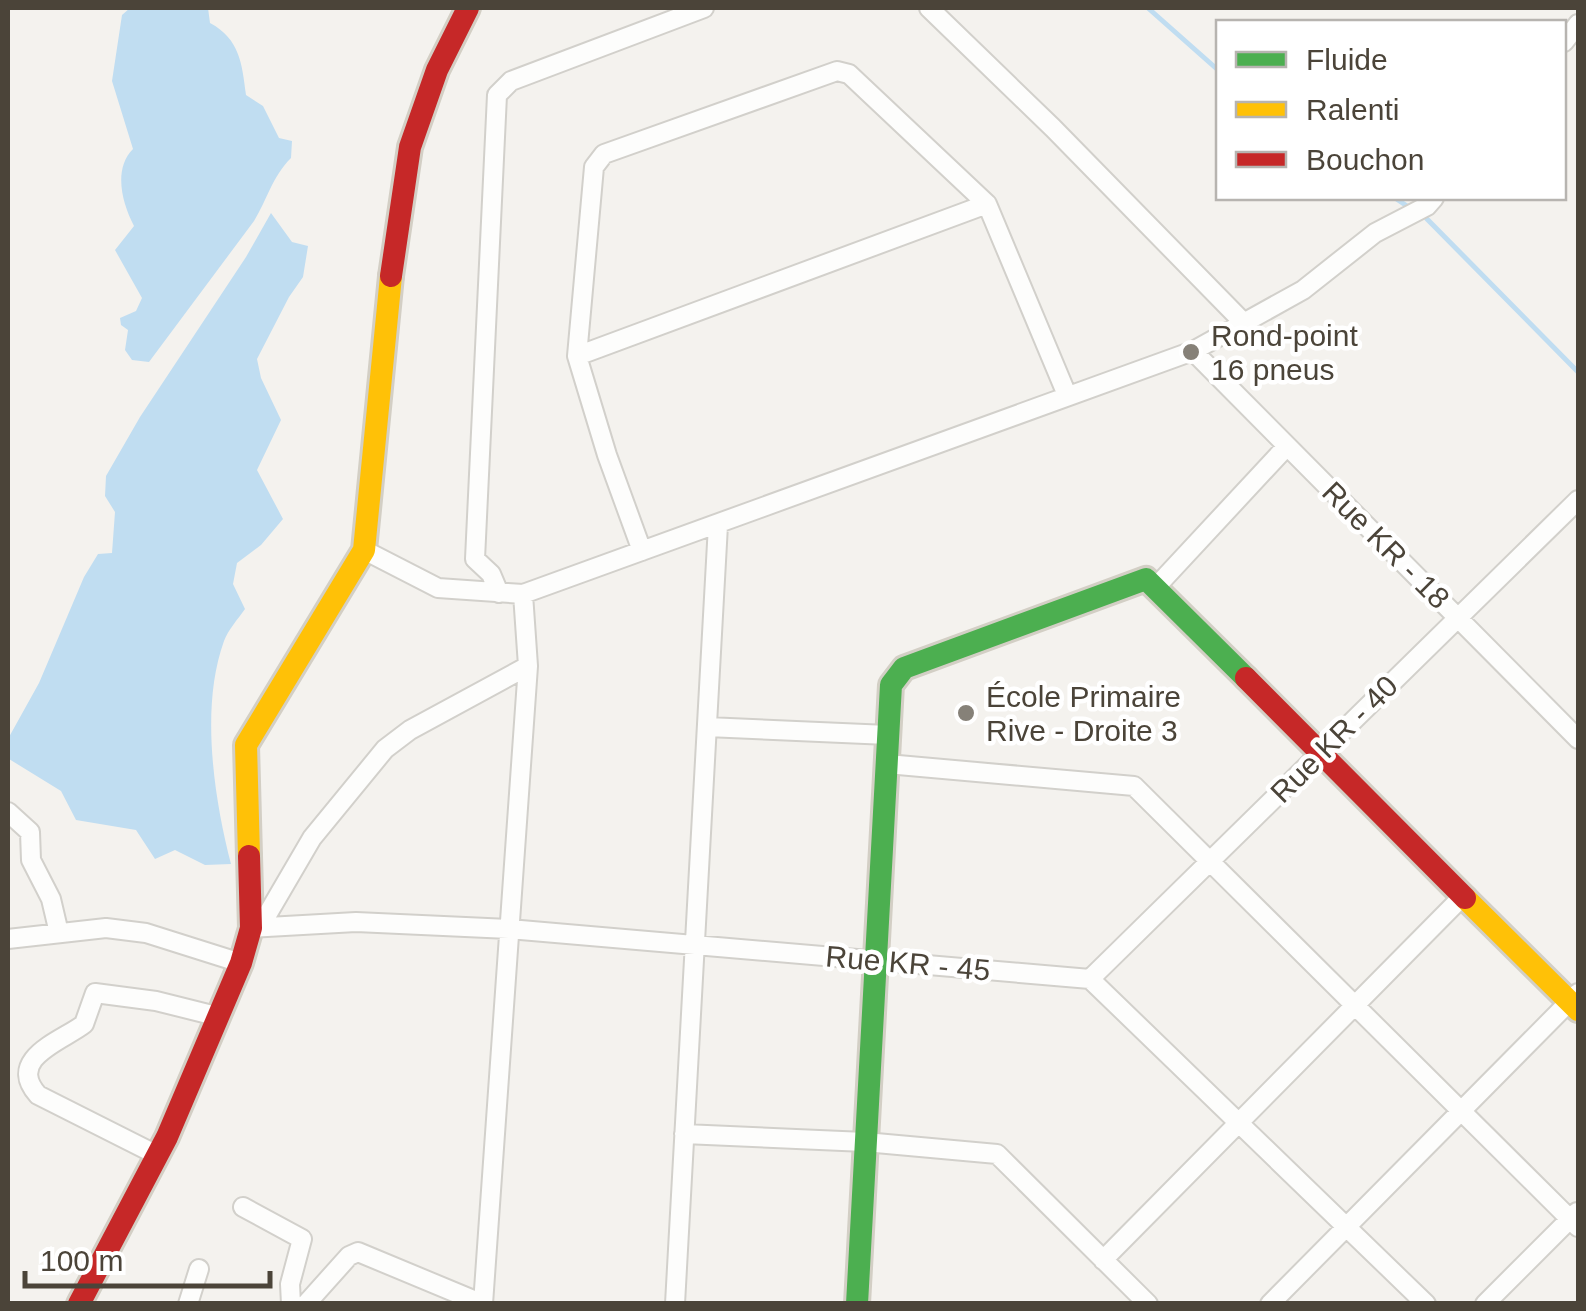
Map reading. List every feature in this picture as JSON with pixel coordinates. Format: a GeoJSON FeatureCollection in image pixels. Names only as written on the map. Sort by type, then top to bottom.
{"type":"FeatureCollection","features":[{"type":"Feature","properties":{"kind":"street"},"geometry":{"type":"LineString","coordinates":[[255,928],[246,744],[364,550],[396,226],[410,147],[438,70],[468,8]]}},
{"type":"Feature","properties":{"kind":"street"},"geometry":{"type":"LineString","coordinates":[[499,592],[491,574],[475,559],[498,95],[511,80],[658,15],[704,8]]}},
{"type":"Feature","properties":{"kind":"street"},"geometry":{"type":"LineString","coordinates":[[928,8],[1053,128],[1242,321]]}},
{"type":"Feature","properties":{"kind":"street"},"geometry":{"type":"LineString","coordinates":[[642,552],[576,356],[594,168],[604,154],[843,72],[987,204],[1068,395]]}},
{"type":"Feature","properties":{"kind":"street"},"geometry":{"type":"LineString","coordinates":[[364,550],[438,588],[523,594],[1193,351],[1303,290],[1375,233],[1432,200]]}},
{"type":"Feature","properties":{"kind":"street"},"geometry":{"type":"LineString","coordinates":[[576,356],[987,204]]}},
{"type":"Feature","properties":{"kind":"street","name":"Rue KR - 18"},"geometry":{"type":"LineString","coordinates":[[1193,351],[1578,739]]}},
{"type":"Feature","properties":{"kind":"street"},"geometry":{"type":"LineString","coordinates":[[1155,588],[1288,446]]}},
{"type":"Feature","properties":{"kind":"street","name":"Rue KR - 40"},"geometry":{"type":"LineString","coordinates":[[1090,979],[1578,500]]}},
{"type":"Feature","properties":{"kind":"street"},"geometry":{"type":"LineString","coordinates":[[675,1304],[718,525]]}},
{"type":"Feature","properties":{"kind":"street"},"geometry":{"type":"LineString","coordinates":[[857,1304],[891,685],[904,668],[1146,579],[1576,1002],[1270,1304]]}},
{"type":"Feature","properties":{"kind":"street"},"geometry":{"type":"LineString","coordinates":[[306,1304],[349,1256],[358,1252],[483,1304],[528,666],[523,594]]}},
{"type":"Feature","properties":{"kind":"street"},"geometry":{"type":"LineString","coordinates":[[79,1304],[157,1156],[255,928],[312,838],[385,748],[410,730],[528,666]]}},
{"type":"Feature","properties":{"kind":"street"},"geometry":{"type":"LineString","coordinates":[[707,727],[888,735]]}},
{"type":"Feature","properties":{"kind":"street"},"geometry":{"type":"LineString","coordinates":[[888,764],[1123,783],[1142,792],[1462,1111],[1576,1218],[1485,1304]]}},
{"type":"Feature","properties":{"kind":"street"},"geometry":{"type":"LineString","coordinates":[[8,812],[30,832],[31,860],[50,899],[59,933]]}},
{"type":"Feature","properties":{"kind":"street"},"geometry":{"type":"LineString","coordinates":[[1103,1260],[1464,896]]}},
{"type":"Feature","properties":{"kind":"street","name":"Rue KR - 45"},"geometry":{"type":"LineString","coordinates":[[255,928],[356,922],[509,929],[1090,979]]}},
{"type":"Feature","properties":{"kind":"street"},"geometry":{"type":"LineString","coordinates":[[8,939],[106,928],[146,932],[241,962]]}},
{"type":"Feature","properties":{"kind":"street"},"geometry":{"type":"LineString","coordinates":[[1090,979],[1426,1304]]}},
{"type":"Feature","properties":{"kind":"street"},"geometry":{"type":"LineString","coordinates":[[157,1156],[38,1095],[30,1080],[32,1062],[45,1045],[81,1028],[94,992],[156,1001],[216,1016]]}},
{"type":"Feature","properties":{"kind":"street"},"geometry":{"type":"LineString","coordinates":[[684,1134],[865,1142],[997,1154],[1148,1304]]}},
{"type":"Feature","properties":{"kind":"street"},"geometry":{"type":"LineString","coordinates":[[242,1207],[302,1239],[290,1284],[291,1304]]}},
{"type":"Feature","properties":{"kind":"street"},"geometry":{"type":"LineString","coordinates":[[188,1304],[200,1269]]}},
{"type":"Feature","properties":{"kind":"water"},"geometry":{"type":"Polygon","coordinates":[[[130,8],[208,8],[210,23],[228,37],[238,53],[246,95],[263,106],[279,138],[292,141],[291,158],[254,221],[149,362],[132,360],[125,350],[128,330],[121,325],[120,318],[136,311],[142,298],[115,250],[134,226],[123,197],[121,176],[133,149],[112,81],[122,15],[130,8]]]}},
{"type":"Feature","properties":{"kind":"water"},"geometry":{"type":"Polygon","coordinates":[[[271,213],[292,242],[308,246],[303,277],[257,359],[261,378],[281,420],[257,470],[283,519],[261,545],[237,563],[233,584],[245,609],[224,641],[213,694],[215,782],[231,864],[205,865],[175,850],[155,859],[136,830],[76,820],[61,791],[9,759],[9,737],[39,683],[84,577],[98,554],[112,553],[115,512],[105,496],[106,476],[271,213]]]}},
{"type":"Feature","properties":{"kind":"waterway"},"geometry":{"type":"LineString","coordinates":[[1148,8],[1216,68]]}},
{"type":"Feature","properties":{"kind":"waterway"},"geometry":{"type":"LineString","coordinates":[[1398,200],[1407,206]]}},
{"type":"Feature","properties":{"kind":"waterway"},"geometry":{"type":"LineString","coordinates":[[1427,219],[1578,372]]}},
{"type":"Feature","properties":{"kind":"traffic: fast"},"geometry":{"type":"LineString","coordinates":[[857,1304],[891,685],[904,668],[1146,579],[1246,678]]}},
{"type":"Feature","properties":{"kind":"traffic: slow"},"geometry":{"type":"LineString","coordinates":[[249,856],[246,745],[364,550],[391,276]]}},
{"type":"Feature","properties":{"kind":"traffic: slow"},"geometry":{"type":"LineString","coordinates":[[1465,898],[1578,1010]]}},
{"type":"Feature","properties":{"kind":"traffic: jam"},"geometry":{"type":"LineString","coordinates":[[391,276],[410,147],[437,70],[468,8]]}},
{"type":"Feature","properties":{"kind":"traffic: jam"},"geometry":{"type":"LineString","coordinates":[[1246,678],[1465,898]]}},
{"type":"Feature","properties":{"kind":"traffic: jam"},"geometry":{"type":"LineString","coordinates":[[79,1304],[167,1137],[241,963],[251,928],[249,856]]}},
{"type":"Feature","properties":{"kind":"place","name":"Rond-point 16 pneus"},"geometry":{"type":"Point","coordinates":[1191,352]}},
{"type":"Feature","properties":{"kind":"place","name":"École Primaire Rive - Droite 3"},"geometry":{"type":"Point","coordinates":[966,713]}}]}
